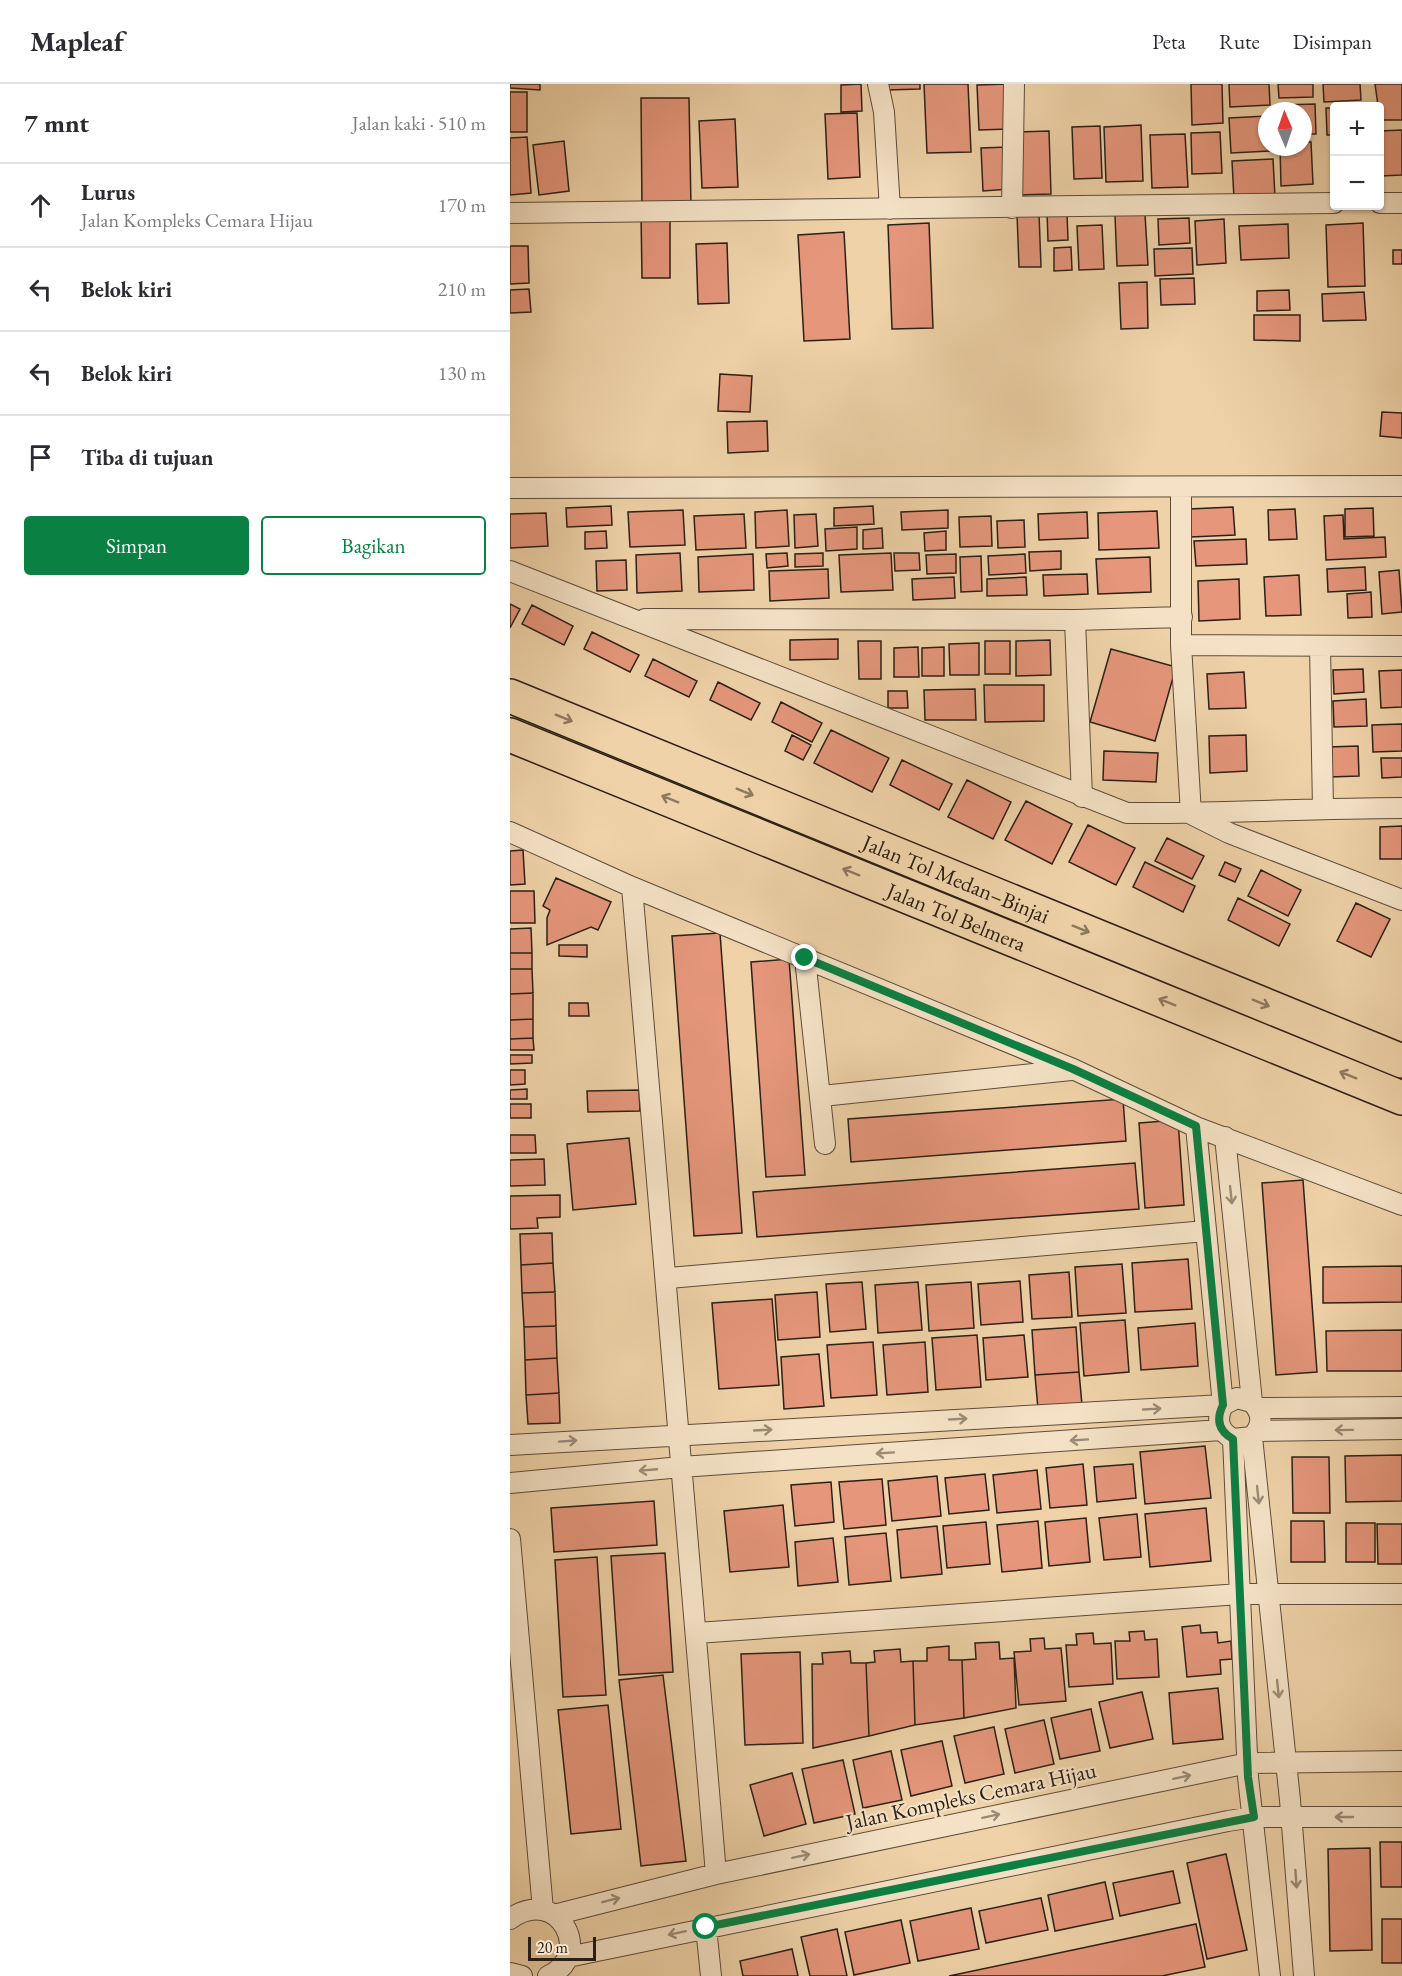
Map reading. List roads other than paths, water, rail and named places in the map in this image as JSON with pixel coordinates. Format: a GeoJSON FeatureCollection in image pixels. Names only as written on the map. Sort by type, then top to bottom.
{"type":"FeatureCollection","features":[{"type":"Feature","properties":{"kind":"highway","name":"Jalan Tol Medan–Binjai"},"geometry":{"type":"LineString","coordinates":[[510,696],[1402,1061]]}},
{"type":"Feature","properties":{"kind":"highway","name":"Jalan Tol Belmera"},"geometry":{"type":"LineString","coordinates":[[510,735],[1402,1098]]}},
{"type":"Feature","properties":{"kind":"street"},"geometry":{"type":"LineString","coordinates":[[878,84],[884,112],[890,208]]}},
{"type":"Feature","properties":{"kind":"street"},"geometry":{"type":"LineString","coordinates":[[1012,208],[1014,84]]}},
{"type":"Feature","properties":{"kind":"street"},"geometry":{"type":"LineString","coordinates":[[1384,203],[1402,203]]}},
{"type":"Feature","properties":{"kind":"street"},"geometry":{"type":"LineString","coordinates":[[510,213],[1330,204]]}},
{"type":"Feature","properties":{"kind":"street"},"geometry":{"type":"LineString","coordinates":[[510,488],[1402,486]]}},
{"type":"Feature","properties":{"kind":"street"},"geometry":{"type":"LineString","coordinates":[[1181,487],[1181,645],[1191,814]]}},
{"type":"Feature","properties":{"kind":"street"},"geometry":{"type":"LineString","coordinates":[[510,571],[1127,813],[1191,814],[1323,808],[1402,808]]}},
{"type":"Feature","properties":{"kind":"street"},"geometry":{"type":"LineString","coordinates":[[632,619],[1075,620],[1182,617]]}},
{"type":"Feature","properties":{"kind":"street"},"geometry":{"type":"LineString","coordinates":[[1075,620],[1082,797]]}},
{"type":"Feature","properties":{"kind":"street"},"geometry":{"type":"LineString","coordinates":[[1181,645],[1402,646]]}},
{"type":"Feature","properties":{"kind":"street"},"geometry":{"type":"LineString","coordinates":[[1320,646],[1323,808]]}},
{"type":"Feature","properties":{"kind":"street"},"geometry":{"type":"LineString","coordinates":[[1191,814],[1229,833],[1402,900]]}},
{"type":"Feature","properties":{"kind":"street"},"geometry":{"type":"LineString","coordinates":[[510,832],[632,888],[1073,1069],[1196,1126],[1402,1205]]}},
{"type":"Feature","properties":{"kind":"street"},"geometry":{"type":"LineString","coordinates":[[632,888],[669,1278],[678,1434],[697,1633],[716,1874]]}},
{"type":"Feature","properties":{"kind":"street"},"geometry":{"type":"LineString","coordinates":[[805,958],[822,1096],[825,1144]]}},
{"type":"Feature","properties":{"kind":"street"},"geometry":{"type":"LineString","coordinates":[[822,1096],[1073,1069]]}},
{"type":"Feature","properties":{"kind":"street"},"geometry":{"type":"LineString","coordinates":[[1196,1126],[1223,1405],[1218,1422],[1241,1434]]}},
{"type":"Feature","properties":{"kind":"street"},"geometry":{"type":"LineString","coordinates":[[1225,1137],[1255,1405],[1261,1419],[1241,1434]]}},
{"type":"Feature","properties":{"kind":"street"},"geometry":{"type":"LineString","coordinates":[[669,1278],[1206,1231]]}},
{"type":"Feature","properties":{"kind":"street"},"geometry":{"type":"LineString","coordinates":[[510,1445],[1223,1405],[1238,1398],[1255,1405],[1402,1407]]}},
{"type":"Feature","properties":{"kind":"street"},"geometry":{"type":"LineString","coordinates":[[510,1483],[681,1467],[1241,1434],[1402,1429]]}},
{"type":"Feature","properties":{"kind":"street"},"geometry":{"type":"LineString","coordinates":[[1241,1434],[1268,1594],[1291,1808],[1304,1976]]}},
{"type":"Feature","properties":{"kind":"street"},"geometry":{"type":"LineString","coordinates":[[1241,1434],[1240,1594],[1248,1770],[1270,1976]]}},
{"type":"Feature","properties":{"kind":"street"},"geometry":{"type":"LineString","coordinates":[[510,1539],[548,1912],[563,1922],[569,1933],[568,1957],[551,1976]]}},
{"type":"Feature","properties":{"kind":"street"},"geometry":{"type":"LineString","coordinates":[[697,1633],[1240,1594],[1402,1594]]}},
{"type":"Feature","properties":{"kind":"street","name":"Jalan Kompleks Cemara Hijau"},"geometry":{"type":"LineString","coordinates":[[510,1919],[531,1909],[548,1912],[716,1874],[1248,1770],[1402,1761]]}},
{"type":"Feature","properties":{"kind":"street"},"geometry":{"type":"LineString","coordinates":[[568,1957],[1253,1811],[1291,1808],[1402,1817]]}},
{"type":"Feature","properties":{"kind":"street"},"geometry":{"type":"LineString","coordinates":[[706,1927],[711,1976]]}}]}
